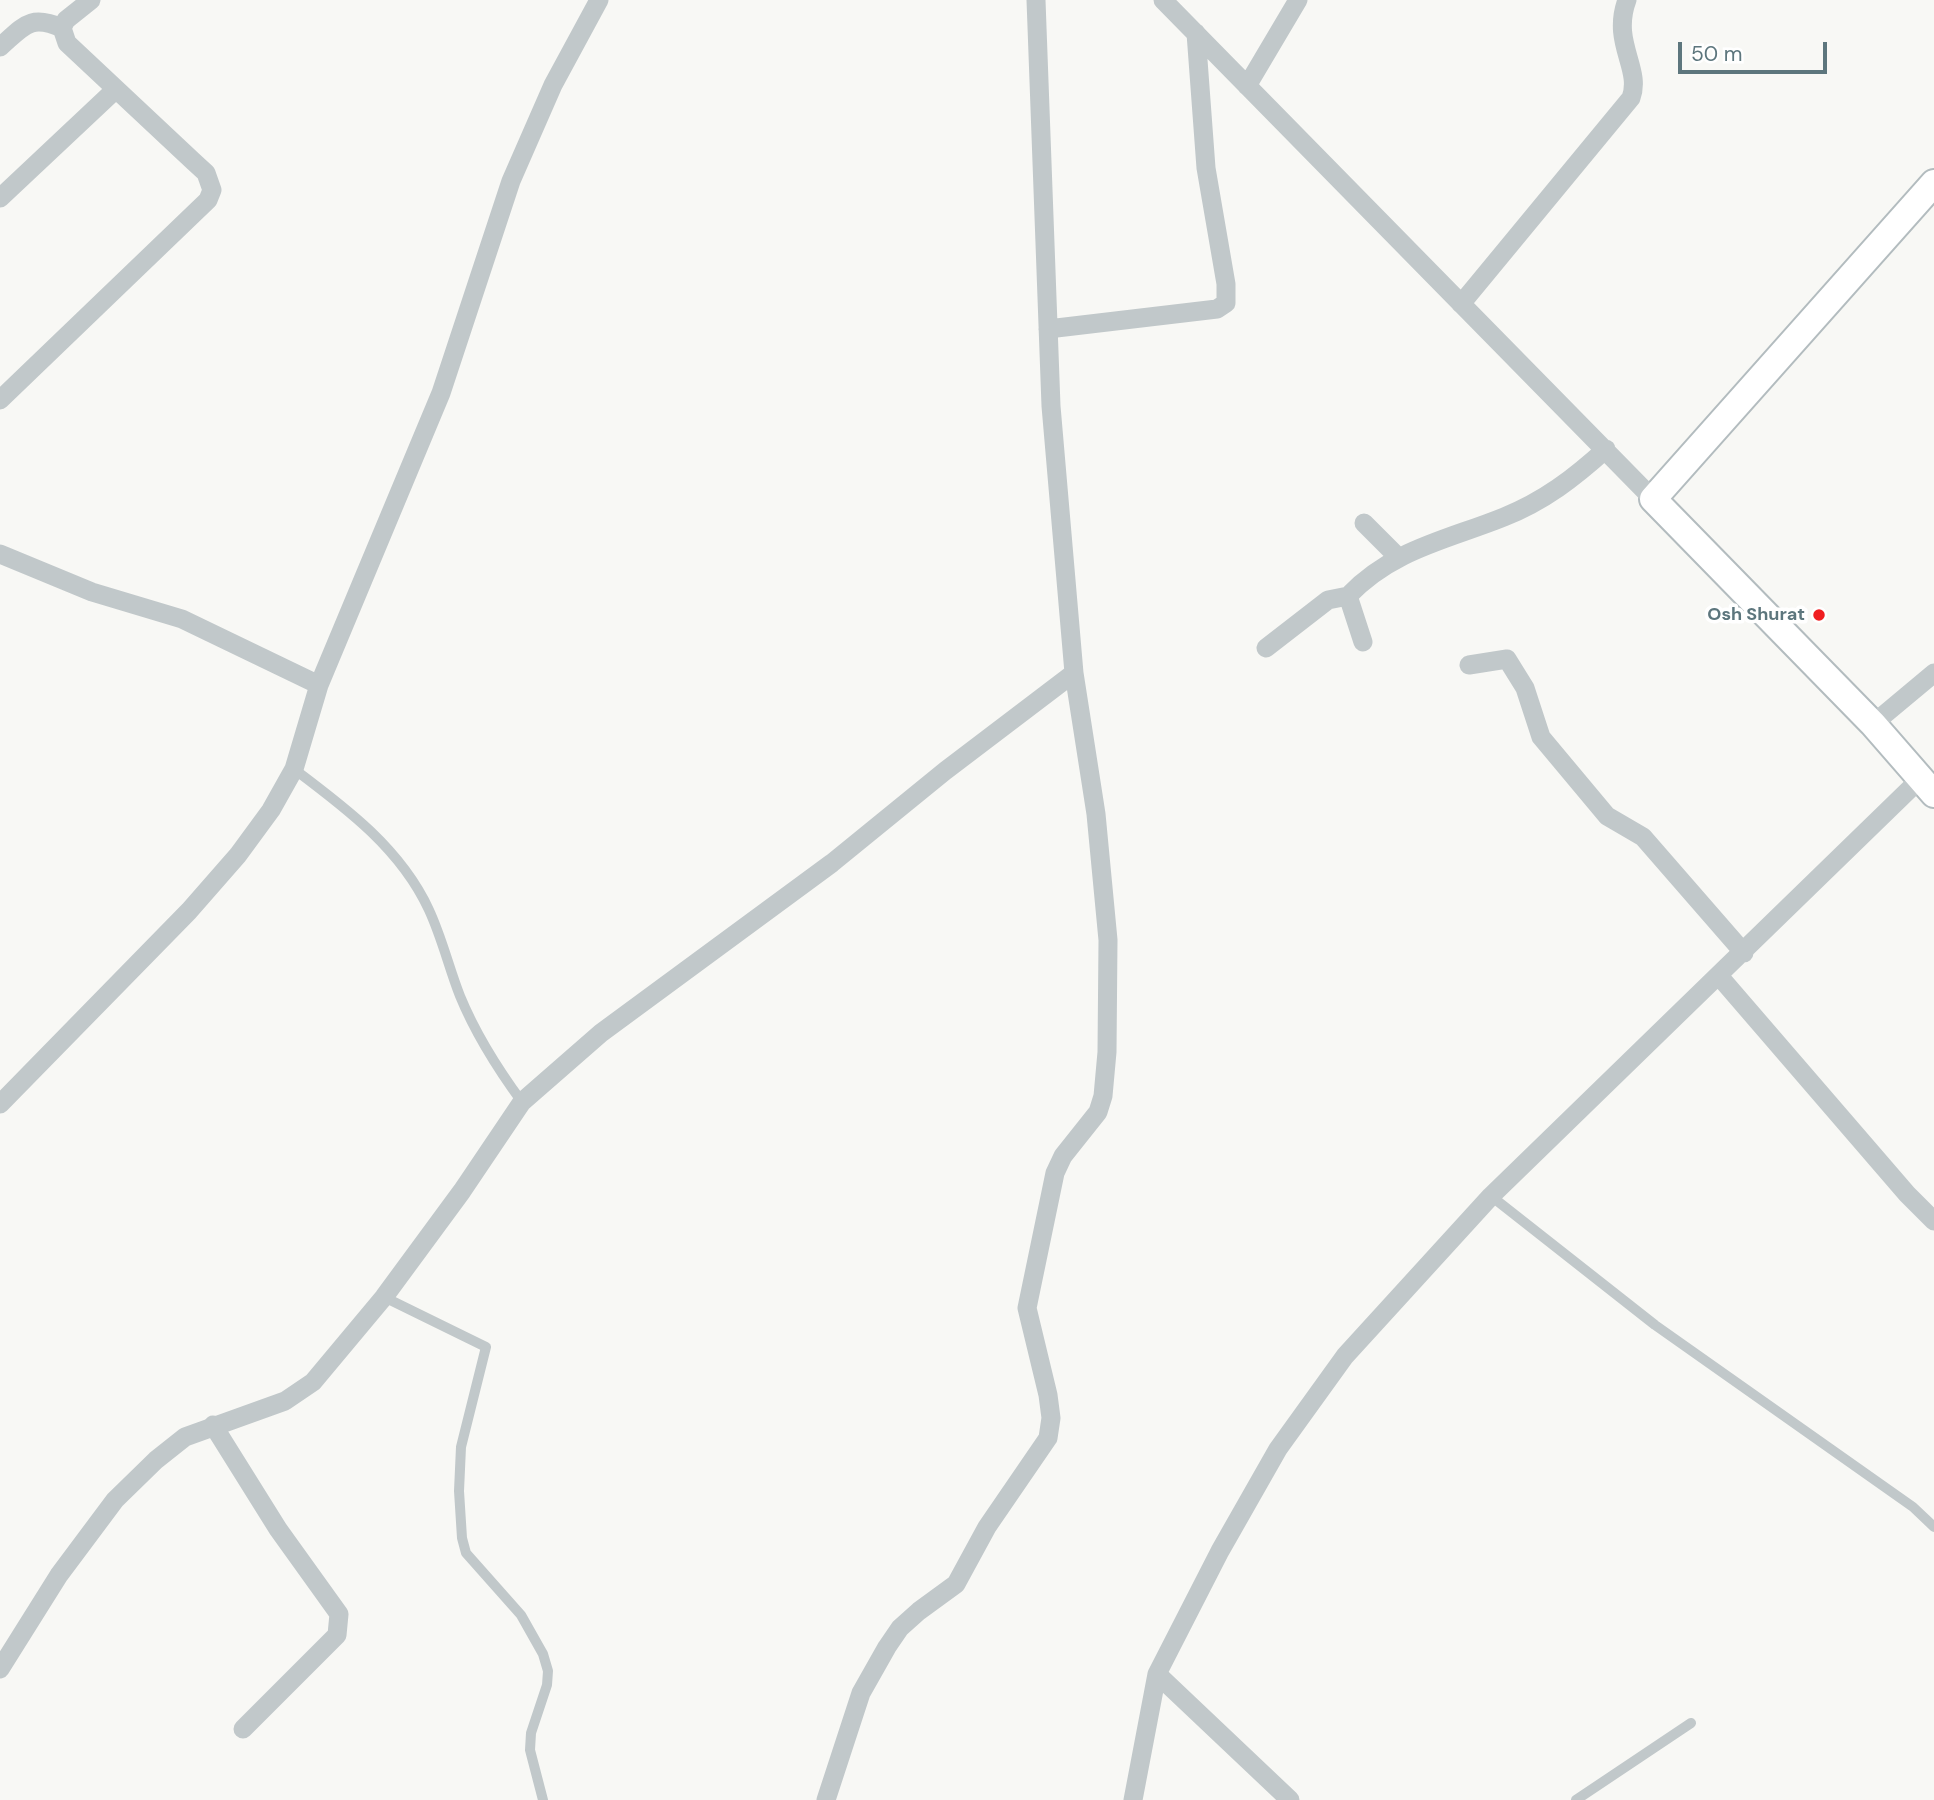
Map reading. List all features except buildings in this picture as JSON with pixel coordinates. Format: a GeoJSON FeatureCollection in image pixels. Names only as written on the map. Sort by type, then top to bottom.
{"type":"FeatureCollection","features":[{"type":"Feature","properties":{"kind":"main road"},"geometry":{"type":"LineString","coordinates":[[1927,787],[1874,724],[1653,499],[1934,183]]}},
{"type":"Feature","properties":{"kind":"street"},"geometry":{"type":"LineString","coordinates":[[0,400],[208,200],[212,190],[211,182],[200,167],[67,43],[62,28],[66,20],[91,0]]}},
{"type":"Feature","properties":{"kind":"street"},"geometry":{"type":"LineString","coordinates":[[0,1104],[189,911],[238,855],[271,810],[294,769],[319,685],[441,393],[511,181],[553,85],[599,0]]}},
{"type":"Feature","properties":{"kind":"street"},"geometry":{"type":"LineString","coordinates":[[826,1800],[861,1693],[887,1647],[900,1628],[956,1584],[987,1527],[1048,1438],[1051,1418],[1048,1395],[1027,1308],[1055,1173],[1063,1156],[1098,1112],[1107,1052],[1108,940],[1096,814],[1074,673],[1048,329],[1036,0]]}},
{"type":"Feature","properties":{"kind":"street"},"geometry":{"type":"LineString","coordinates":[[1163,0],[1653,499]]}},
{"type":"Feature","properties":{"kind":"street"},"geometry":{"type":"LineString","coordinates":[[1247,86],[1298,0]]}},
{"type":"Feature","properties":{"kind":"street"},"geometry":{"type":"LineString","coordinates":[[1461,304],[1631,98],[1633,78],[1620,29],[1627,0]]}},
{"type":"Feature","properties":{"kind":"street"},"geometry":{"type":"LineString","coordinates":[[0,47],[34,21],[45,21],[62,28]]}},
{"type":"Feature","properties":{"kind":"street"},"geometry":{"type":"LineString","coordinates":[[1048,329],[1217,309],[1226,303],[1226,284],[1206,168],[1196,33]]}},
{"type":"Feature","properties":{"kind":"street"},"geometry":{"type":"LineString","coordinates":[[0,198],[116,89]]}},
{"type":"Feature","properties":{"kind":"street"},"geometry":{"type":"LineString","coordinates":[[1266,648],[1328,600],[1348,596],[1366,578],[1422,544],[1503,517],[1536,502],[1571,482],[1606,449]]}},
{"type":"Feature","properties":{"kind":"street"},"geometry":{"type":"LineString","coordinates":[[1364,523],[1399,558]]}},
{"type":"Feature","properties":{"kind":"street"},"geometry":{"type":"LineString","coordinates":[[0,554],[92,592],[182,619],[319,685]]}},
{"type":"Feature","properties":{"kind":"street"},"geometry":{"type":"LineString","coordinates":[[1348,596],[1363,642]]}},
{"type":"Feature","properties":{"kind":"street"},"geometry":{"type":"LineString","coordinates":[[1469,665],[1507,659],[1525,688],[1541,737],[1607,816],[1643,837],[1744,953]]}},
{"type":"Feature","properties":{"kind":"street"},"geometry":{"type":"LineString","coordinates":[[0,1669],[59,1576],[115,1500],[176,1444],[213,1425],[285,1401],[313,1382],[384,1297],[462,1191],[522,1102],[601,1033],[832,863],[945,771],[1074,673]]}},
{"type":"Feature","properties":{"kind":"street"},"geometry":{"type":"LineString","coordinates":[[1874,724],[1934,673]]}},
{"type":"Feature","properties":{"kind":"street"},"geometry":{"type":"LineString","coordinates":[[1133,1800],[1157,1674],[1220,1550],[1278,1449],[1345,1356],[1491,1196],[1719,976],[1927,787]]}},
{"type":"Feature","properties":{"kind":"street"},"geometry":{"type":"LineString","coordinates":[[1719,976],[1907,1194],[1934,1220]]}},
{"type":"Feature","properties":{"kind":"street"},"geometry":{"type":"LineString","coordinates":[[213,1425],[278,1530],[339,1614],[337,1635],[243,1729]]}},
{"type":"Feature","properties":{"kind":"street"},"geometry":{"type":"LineString","coordinates":[[1157,1674],[1290,1800]]}},
{"type":"Feature","properties":{"kind":"lane"},"geometry":{"type":"LineString","coordinates":[[294,769],[353,815],[407,873],[429,910],[474,1028],[494,1065],[522,1102]]}},
{"type":"Feature","properties":{"kind":"lane"},"geometry":{"type":"LineString","coordinates":[[1491,1196],[1655,1325],[1913,1507],[1934,1527]]}},
{"type":"Feature","properties":{"kind":"lane"},"geometry":{"type":"LineString","coordinates":[[384,1297],[486,1348],[461,1447],[458,1491],[462,1538],[466,1553],[521,1615],[543,1654],[548,1671],[547,1685],[531,1733],[530,1750],[543,1800]]}},
{"type":"Feature","properties":{"kind":"lane"},"geometry":{"type":"LineString","coordinates":[[1576,1800],[1691,1723]]}},
{"type":"Feature","properties":{"kind":"place","name":"Osh Shurat"},"geometry":{"type":"Point","coordinates":[1819,615]}}]}
